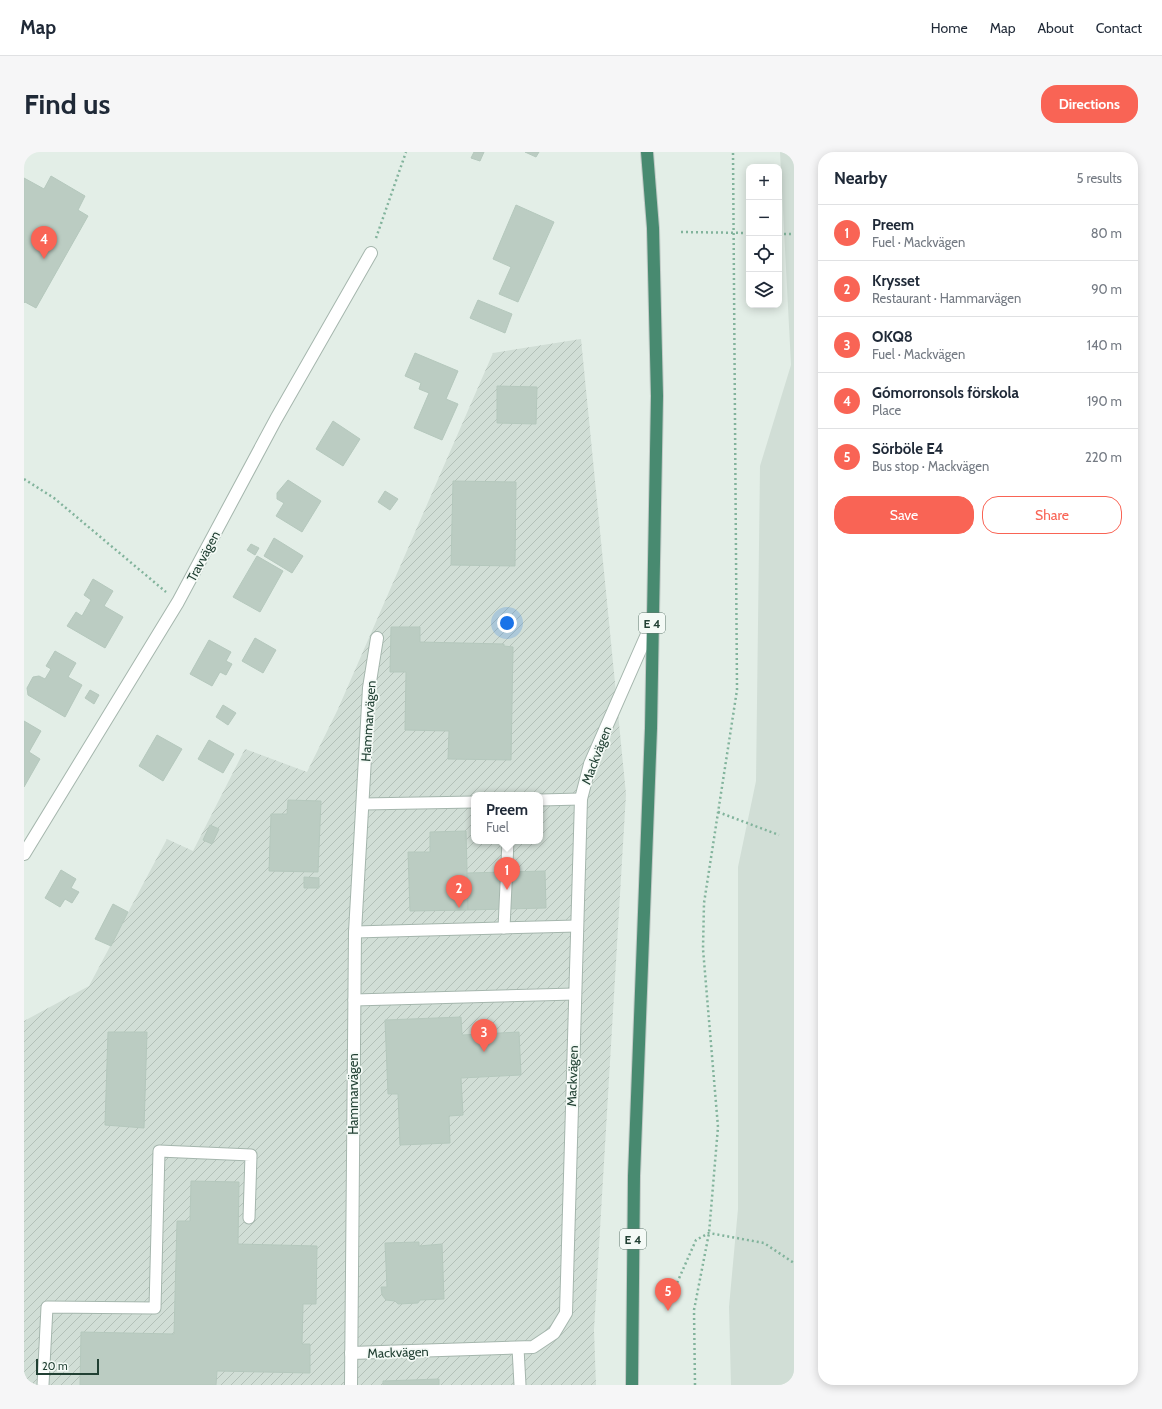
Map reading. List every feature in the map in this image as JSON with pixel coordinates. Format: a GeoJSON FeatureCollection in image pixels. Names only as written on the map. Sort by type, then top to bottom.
{"type":"FeatureCollection","features":[{"type":"Feature","properties":{"kind":"highway","name":"E 4"},"geometry":{"type":"LineString","coordinates":[[632,1385],[634,1176],[651,728],[657,396],[653,228],[647,152]]}},
{"type":"Feature","properties":{"kind":"street","name":"Travvägen"},"geometry":{"type":"LineString","coordinates":[[24,854],[178,602],[276,419],[371,253]]}},
{"type":"Feature","properties":{"kind":"street","name":"Mackvägen"},"geometry":{"type":"LineString","coordinates":[[351,1353],[533,1347],[554,1332],[566,1313],[581,799],[590,764],[652,623]]}},
{"type":"Feature","properties":{"kind":"street","name":"Hammarvägen"},"geometry":{"type":"LineString","coordinates":[[351,1385],[355,932],[369,688],[377,638]]}},
{"type":"Feature","properties":{"kind":"lane"},"geometry":{"type":"LineString","coordinates":[[543,800],[581,799]]}},
{"type":"Feature","properties":{"kind":"lane"},"geometry":{"type":"LineString","coordinates":[[363,804],[471,802]]}},
{"type":"Feature","properties":{"kind":"lane"},"geometry":{"type":"LineString","coordinates":[[504,928],[508,844]]}},
{"type":"Feature","properties":{"kind":"lane"},"geometry":{"type":"LineString","coordinates":[[355,932],[577,926]]}},
{"type":"Feature","properties":{"kind":"lane"},"geometry":{"type":"LineString","coordinates":[[354,1000],[575,994]]}},
{"type":"Feature","properties":{"kind":"lane"},"geometry":{"type":"LineString","coordinates":[[43,1385],[47,1307],[155,1308],[158,1151],[251,1156],[250,1218]]}},
{"type":"Feature","properties":{"kind":"lane"},"geometry":{"type":"LineString","coordinates":[[518,1348],[520,1385]]}},
{"type":"Feature","properties":{"kind":"path"},"geometry":{"type":"LineString","coordinates":[[371,253],[406,152]]}},
{"type":"Feature","properties":{"kind":"path"},"geometry":{"type":"LineString","coordinates":[[696,1385],[694,1310],[709,1234],[718,1128],[703,941],[704,903],[737,690],[733,152]]}},
{"type":"Feature","properties":{"kind":"path"},"geometry":{"type":"LineString","coordinates":[[681,232],[746,233]]}},
{"type":"Feature","properties":{"kind":"path"},"geometry":{"type":"LineString","coordinates":[[782,234],[794,234]]}},
{"type":"Feature","properties":{"kind":"path"},"geometry":{"type":"LineString","coordinates":[[24,479],[54,498],[178,602]]}},
{"type":"Feature","properties":{"kind":"path"},"geometry":{"type":"LineString","coordinates":[[718,812],[779,835]]}},
{"type":"Feature","properties":{"kind":"path"},"geometry":{"type":"LineString","coordinates":[[669,1301],[696,1240],[709,1234],[764,1243],[794,1263]]}},
{"type":"Feature","properties":{"kind":"shaded area"},"geometry":{"type":"Polygon","coordinates":[[[780,152],[794,152],[794,1385],[731,1385],[729,1307],[738,1209],[738,867],[756,781],[760,466],[791,365],[782,164],[781,164],[780,152]]]}},
{"type":"Feature","properties":{"kind":"shaded area"},"geometry":{"type":"Polygon","coordinates":[[[581,339],[626,794],[594,1330],[596,1385],[24,1385],[24,1021],[89,986],[167,839],[193,851],[245,749],[307,772],[338,709],[493,353],[581,339]]]}},
{"type":"Feature","properties":{"kind":"building"},"geometry":{"type":"Polygon","coordinates":[[[474,152],[484,152],[480,161],[471,158],[474,152]]]}},
{"type":"Feature","properties":{"kind":"building"},"geometry":{"type":"Polygon","coordinates":[[[525,152],[539,152],[536,157],[525,152]]]}},
{"type":"Feature","properties":{"kind":"building"},"geometry":{"type":"Polygon","coordinates":[[[51,176],[85,196],[78,210],[88,216],[36,308],[25,302],[24,303],[24,178],[44,189],[51,176]]]}},
{"type":"Feature","properties":{"kind":"building"},"geometry":{"type":"Polygon","coordinates":[[[516,205],[554,222],[518,302],[499,294],[511,267],[493,259],[516,205]]]}},
{"type":"Feature","properties":{"kind":"building"},"geometry":{"type":"Polygon","coordinates":[[[478,300],[512,314],[505,333],[470,318],[478,300]]]}},
{"type":"Feature","properties":{"kind":"building"},"geometry":{"type":"Polygon","coordinates":[[[415,353],[458,371],[446,399],[458,404],[442,440],[414,428],[429,393],[419,389],[421,383],[405,376],[415,353]]]}},
{"type":"Feature","properties":{"kind":"building"},"geometry":{"type":"Polygon","coordinates":[[[497,386],[537,387],[536,424],[497,423],[497,386]]]}},
{"type":"Feature","properties":{"kind":"building"},"geometry":{"type":"Polygon","coordinates":[[[333,421],[360,439],[343,466],[316,449],[333,421]]]}},
{"type":"Feature","properties":{"kind":"building"},"geometry":{"type":"Polygon","coordinates":[[[288,480],[321,501],[302,532],[276,516],[284,503],[277,499],[277,493],[288,480]]]}},
{"type":"Feature","properties":{"kind":"building"},"geometry":{"type":"Polygon","coordinates":[[[453,481],[516,482],[515,566],[451,565],[453,481]]]}},
{"type":"Feature","properties":{"kind":"building"},"geometry":{"type":"Polygon","coordinates":[[[385,491],[398,499],[390,510],[378,502],[385,491]]]}},
{"type":"Feature","properties":{"kind":"building"},"geometry":{"type":"Polygon","coordinates":[[[274,538],[303,556],[292,573],[264,556],[274,538]]]}},
{"type":"Feature","properties":{"kind":"building"},"geometry":{"type":"Polygon","coordinates":[[[251,544],[259,548],[255,555],[247,550],[251,544]]]}},
{"type":"Feature","properties":{"kind":"building"},"geometry":{"type":"Polygon","coordinates":[[[257,556],[283,571],[260,612],[233,597],[257,556]]]}},
{"type":"Feature","properties":{"kind":"building"},"geometry":{"type":"Polygon","coordinates":[[[93,579],[113,591],[104,606],[123,617],[105,648],[67,626],[76,612],[82,616],[91,600],[84,595],[93,579]]]}},
{"type":"Feature","properties":{"kind":"building"},"geometry":{"type":"Polygon","coordinates":[[[391,627],[420,627],[420,642],[504,644],[504,646],[513,647],[511,760],[448,759],[449,731],[405,730],[406,672],[390,672],[391,627]]]}},
{"type":"Feature","properties":{"kind":"building"},"geometry":{"type":"Polygon","coordinates":[[[255,638],[276,650],[263,673],[242,661],[255,638]]]}},
{"type":"Feature","properties":{"kind":"building"},"geometry":{"type":"Polygon","coordinates":[[[209,640],[231,652],[226,661],[232,664],[226,675],[220,672],[212,686],[190,674],[209,640]]]}},
{"type":"Feature","properties":{"kind":"building"},"geometry":{"type":"Polygon","coordinates":[[[55,651],[76,663],[68,677],[82,685],[65,717],[28,695],[27,688],[33,677],[39,676],[45,679],[51,669],[46,666],[55,651]]]}},
{"type":"Feature","properties":{"kind":"building"},"geometry":{"type":"Polygon","coordinates":[[[90,690],[99,695],[94,704],[85,698],[90,690]]]}},
{"type":"Feature","properties":{"kind":"building"},"geometry":{"type":"Polygon","coordinates":[[[223,705],[236,713],[228,725],[216,717],[223,705]]]}},
{"type":"Feature","properties":{"kind":"building"},"geometry":{"type":"Polygon","coordinates":[[[24,721],[41,731],[29,752],[40,759],[24,787],[24,721]]]}},
{"type":"Feature","properties":{"kind":"building"},"geometry":{"type":"Polygon","coordinates":[[[157,735],[182,749],[163,781],[139,766],[157,735]]]}},
{"type":"Feature","properties":{"kind":"building"},"geometry":{"type":"Polygon","coordinates":[[[209,740],[234,754],[223,773],[198,759],[209,740]]]}},
{"type":"Feature","properties":{"kind":"building"},"geometry":{"type":"Polygon","coordinates":[[[288,800],[321,801],[318,872],[269,871],[271,814],[287,814],[288,800]]]}},
{"type":"Feature","properties":{"kind":"building"},"geometry":{"type":"Polygon","coordinates":[[[210,825],[219,829],[212,844],[203,840],[210,825]]]}},
{"type":"Feature","properties":{"kind":"building"},"geometry":{"type":"Polygon","coordinates":[[[466,831],[468,910],[410,911],[408,852],[430,852],[430,832],[466,831]]]}},
{"type":"Feature","properties":{"kind":"building"},"geometry":{"type":"Polygon","coordinates":[[[61,870],[76,879],[71,888],[79,892],[72,903],[65,899],[60,907],[45,898],[61,870]]]}},
{"type":"Feature","properties":{"kind":"building"},"geometry":{"type":"Polygon","coordinates":[[[545,871],[546,908],[468,910],[467,873],[545,871]]]}},
{"type":"Feature","properties":{"kind":"building"},"geometry":{"type":"Polygon","coordinates":[[[304,877],[319,878],[319,888],[304,888],[304,877]]]}},
{"type":"Feature","properties":{"kind":"building"},"geometry":{"type":"Polygon","coordinates":[[[113,904],[128,912],[111,946],[95,939],[113,904]]]}},
{"type":"Feature","properties":{"kind":"building"},"geometry":{"type":"Polygon","coordinates":[[[461,1017],[462,1035],[519,1032],[521,1075],[461,1078],[463,1115],[449,1116],[450,1143],[400,1145],[398,1094],[388,1094],[385,1020],[461,1017]]]}},
{"type":"Feature","properties":{"kind":"building"},"geometry":{"type":"Polygon","coordinates":[[[108,1032],[147,1032],[144,1128],[105,1125],[108,1032]]]}},
{"type":"Feature","properties":{"kind":"building"},"geometry":{"type":"Polygon","coordinates":[[[191,1181],[239,1182],[238,1244],[317,1246],[316,1304],[303,1304],[302,1344],[310,1344],[310,1373],[217,1371],[216,1385],[80,1385],[81,1332],[174,1334],[177,1221],[190,1221],[191,1181]]]}},
{"type":"Feature","properties":{"kind":"building"},"geometry":{"type":"Polygon","coordinates":[[[419,1242],[419,1246],[442,1244],[444,1299],[420,1300],[418,1303],[398,1304],[395,1301],[386,1300],[382,1295],[381,1287],[387,1287],[385,1243],[419,1242]]]}},
{"type":"Feature","properties":{"kind":"building"},"geometry":{"type":"Polygon","coordinates":[[[439,1379],[439,1385],[383,1385],[383,1381],[439,1379]]]}},
{"type":"Feature","properties":{"kind":"place","name":"Gómorronsols förskola"},"geometry":{"type":"Point","coordinates":[44,259]}},
{"type":"Feature","properties":{"kind":"place","name":"Preem"},"geometry":{"type":"Point","coordinates":[507,890]}},
{"type":"Feature","properties":{"kind":"place","name":"Krysset"},"geometry":{"type":"Point","coordinates":[459,908]}},
{"type":"Feature","properties":{"kind":"place","name":"OKQ8"},"geometry":{"type":"Point","coordinates":[484,1052]}},
{"type":"Feature","properties":{"kind":"place","name":"Sörböle E4"},"geometry":{"type":"Point","coordinates":[668,1311]}}]}
